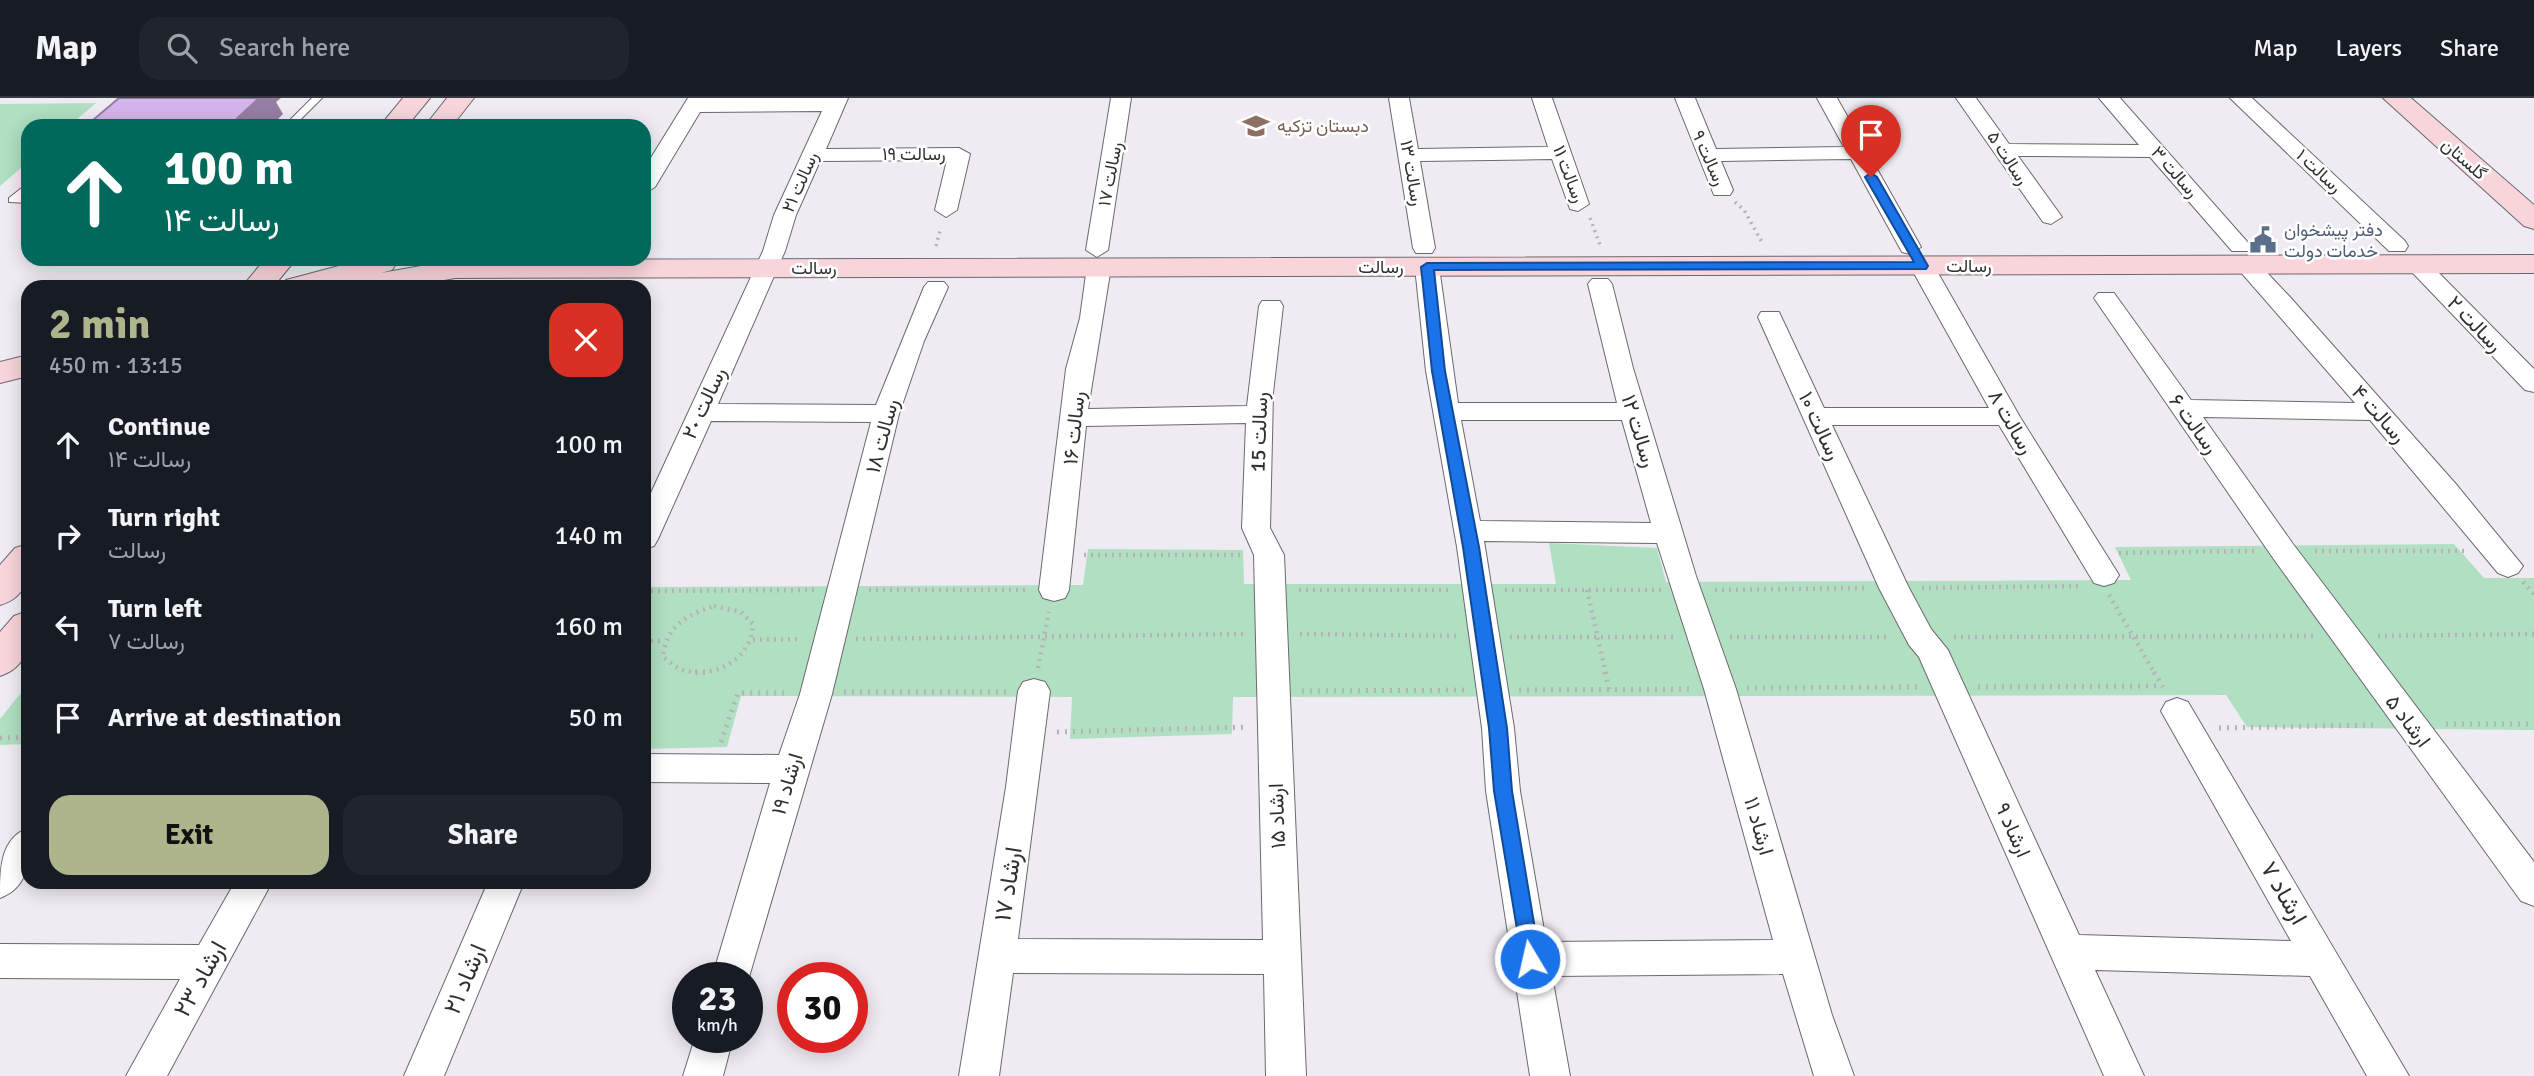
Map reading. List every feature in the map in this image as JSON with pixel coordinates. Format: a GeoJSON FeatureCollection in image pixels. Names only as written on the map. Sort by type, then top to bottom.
{"type":"FeatureCollection","features":[{"type":"Feature","properties":{"kind":"street"},"geometry":{"type":"LineString","coordinates":[[399,119],[417,98]]}},
{"type":"Feature","properties":{"kind":"street"},"geometry":{"type":"LineString","coordinates":[[444,119],[461,98]]}},
{"type":"Feature","properties":{"kind":"street","name":"رسالت ۱۷"},"geometry":{"type":"LineString","coordinates":[[1098,258],[1121,98]]}},
{"type":"Feature","properties":{"kind":"street","name":"رسالت ۱۳"},"geometry":{"type":"LineString","coordinates":[[1399,98],[1426,258],[1439,371],[1468,531],[1482,637],[1498,728],[1503,791],[1550,1076]]}},
{"type":"Feature","properties":{"kind":"street","name":"رسالت ۱۱"},"geometry":{"type":"LineString","coordinates":[[1542,98],[1577,204]]}},
{"type":"Feature","properties":{"kind":"street","name":"رسالت ۹"},"geometry":{"type":"LineString","coordinates":[[1685,98],[1722,190]]}},
{"type":"Feature","properties":{"kind":"street","name":"رسالت ۸"},"geometry":{"type":"LineString","coordinates":[[1827,98],[2007,417],[2104,575]]}},
{"type":"Feature","properties":{"kind":"street","name":"رسالت ۵"},"geometry":{"type":"LineString","coordinates":[[1966,98],[2005,150],[2022,181],[2051,217]]}},
{"type":"Feature","properties":{"kind":"street","name":"رسالت ۳"},"geometry":{"type":"LineString","coordinates":[[2109,98],[2157,151],[2243,255]]}},
{"type":"Feature","properties":{"kind":"street","name":"رسالت ۱"},"geometry":{"type":"LineString","coordinates":[[2240,98],[2407,255]]}},
{"type":"Feature","properties":{"kind":"street","name":"گلستان"},"geometry":{"type":"LineString","coordinates":[[2396,98],[2534,220]]}},
{"type":"Feature","properties":{"kind":"street","name":"گلستان"},"geometry":{"type":"LineString","coordinates":[[2419,98],[2534,195]]}},
{"type":"Feature","properties":{"kind":"street"},"geometry":{"type":"LineString","coordinates":[[651,175],[695,102],[837,102]]}},
{"type":"Feature","properties":{"kind":"street","name":"رسالت ۲۱"},"geometry":{"type":"LineString","coordinates":[[770,259],[785,215],[837,102]]}},
{"type":"Feature","properties":{"kind":"street"},"geometry":{"type":"LineString","coordinates":[[651,139],[671,140]]}},
{"type":"Feature","properties":{"kind":"street"},"geometry":{"type":"LineString","coordinates":[[2005,150],[2157,151]]}},
{"type":"Feature","properties":{"kind":"street"},"geometry":{"type":"LineString","coordinates":[[1409,155],[1469,152],[1560,153]]}},
{"type":"Feature","properties":{"kind":"street"},"geometry":{"type":"LineString","coordinates":[[1707,155],[1858,153]]}},
{"type":"Feature","properties":{"kind":"street","name":"رسالت ۱۹"},"geometry":{"type":"LineString","coordinates":[[812,155],[959,154],[946,210]]}},
{"type":"Feature","properties":{"kind":"street","name":"رسالت"},"geometry":{"type":"LineString","coordinates":[[2407,255],[2534,245]]}},
{"type":"Feature","properties":{"kind":"street","name":"رسالت"},"geometry":{"type":"LineString","coordinates":[[1426,258],[1601,248],[1765,247],[1916,257]]}},
{"type":"Feature","properties":{"kind":"street","name":"رسالت"},"geometry":{"type":"LineString","coordinates":[[651,251],[770,259]]}},
{"type":"Feature","properties":{"kind":"street","name":"رسالت ۴"},"geometry":{"type":"LineString","coordinates":[[2243,255],[2444,486],[2508,566]]}},
{"type":"Feature","properties":{"kind":"street","name":"رسالت"},"geometry":{"type":"LineString","coordinates":[[651,263],[770,259],[2407,255],[2534,264]]}},
{"type":"Feature","properties":{"kind":"street","name":"رسالت ۲"},"geometry":{"type":"LineString","coordinates":[[2407,255],[2534,384]]}},
{"type":"Feature","properties":{"kind":"street","name":"رسالت ۱۶"},"geometry":{"type":"LineString","coordinates":[[1054,590],[1076,418],[1079,369],[1092,318],[1098,258]]}},
{"type":"Feature","properties":{"kind":"street","name":"رسالت ٢٠"},"geometry":{"type":"LineString","coordinates":[[651,524],[770,259]]}},
{"type":"Feature","properties":{"kind":"street"},"geometry":{"type":"LineString","coordinates":[[263,280],[275,266]]}},
{"type":"Feature","properties":{"kind":"street"},"geometry":{"type":"LineString","coordinates":[[309,280],[322,266]]}},
{"type":"Feature","properties":{"kind":"street","name":"رسالت"},"geometry":{"type":"LineString","coordinates":[[354,280],[455,269],[550,266]]}},
{"type":"Feature","properties":{"kind":"street","name":"رسالت"},"geometry":{"type":"LineString","coordinates":[[385,280],[414,273]]}},
{"type":"Feature","properties":{"kind":"street","name":"رسالت ۱۲"},"geometry":{"type":"LineString","coordinates":[[1600,284],[1632,411],[1681,576]]}},
{"type":"Feature","properties":{"kind":"street","name":"رسالت ۱۸"},"geometry":{"type":"LineString","coordinates":[[844,590],[886,414],[912,341],[936,287]]}},
{"type":"Feature","properties":{"kind":"street","name":"رسالت ۶"},"geometry":{"type":"LineString","coordinates":[[2106,298],[2283,551]]}},
{"type":"Feature","properties":{"kind":"street","name":"رسالت 15"},"geometry":{"type":"LineString","coordinates":[[1269,555],[1256,527],[1259,414],[1271,306]]}},
{"type":"Feature","properties":{"kind":"street","name":"رسالت ۱۰"},"geometry":{"type":"LineString","coordinates":[[1770,317],[1894,588]]}},
{"type":"Feature","properties":{"kind":"street"},"geometry":{"type":"LineString","coordinates":[[0,373],[21,367]]}},
{"type":"Feature","properties":{"kind":"street"},"geometry":{"type":"LineString","coordinates":[[0,390],[21,384]]}},
{"type":"Feature","properties":{"kind":"street"},"geometry":{"type":"LineString","coordinates":[[2183,408],[2377,411]]}},
{"type":"Feature","properties":{"kind":"street"},"geometry":{"type":"LineString","coordinates":[[1447,412],[1632,411]]}},
{"type":"Feature","properties":{"kind":"street"},"geometry":{"type":"LineString","coordinates":[[700,412],[886,414]]}},
{"type":"Feature","properties":{"kind":"street"},"geometry":{"type":"LineString","coordinates":[[1076,418],[1259,414]]}},
{"type":"Feature","properties":{"kind":"street"},"geometry":{"type":"LineString","coordinates":[[1816,416],[2007,417]]}},
{"type":"Feature","properties":{"kind":"street"},"geometry":{"type":"LineString","coordinates":[[1468,531],[1568,529],[1669,533]]}},
{"type":"Feature","properties":{"kind":"street","name":"ارشاد ۵"},"geometry":{"type":"LineString","coordinates":[[2283,551],[2534,890]]}},
{"type":"Feature","properties":{"kind":"street","name":"ارشاد ۱۵"},"geometry":{"type":"LineString","coordinates":[[1269,555],[1286,1076]]}},
{"type":"Feature","properties":{"kind":"street"},"geometry":{"type":"LineString","coordinates":[[0,591],[21,566]]}},
{"type":"Feature","properties":{"kind":"street","name":"ارشاد ۱۱"},"geometry":{"type":"LineString","coordinates":[[1681,576],[1738,749],[1834,1076]]}},
{"type":"Feature","properties":{"kind":"street","name":"ارشاد ۹"},"geometry":{"type":"LineString","coordinates":[[1894,588],[1920,637],[1932,650],[2124,1076]]}},
{"type":"Feature","properties":{"kind":"street","name":"ارشاد ۱۹"},"geometry":{"type":"LineString","coordinates":[[736,962],[844,590]]}},
{"type":"Feature","properties":{"kind":"street"},"geometry":{"type":"LineString","coordinates":[[0,660],[21,634]]}},
{"type":"Feature","properties":{"kind":"street","name":"ارشاد ۱۷"},"geometry":{"type":"LineString","coordinates":[[979,1076],[1023,787],[1034,691]]}},
{"type":"Feature","properties":{"kind":"street","name":"ارشاد ۷"},"geometry":{"type":"LineString","coordinates":[[2182,719],[2389,1076]]}},
{"type":"Feature","properties":{"kind":"street"},"geometry":{"type":"LineString","coordinates":[[651,768],[712,766],[790,769]]}},
{"type":"Feature","properties":{"kind":"street"},"geometry":{"type":"LineString","coordinates":[[0,882],[21,853]]}},
{"type":"Feature","properties":{"kind":"street","name":"ارشاد ۲۳"},"geometry":{"type":"LineString","coordinates":[[146,1076],[250,889]]}},
{"type":"Feature","properties":{"kind":"street","name":"ارشاد ۲۱"},"geometry":{"type":"LineString","coordinates":[[424,1076],[503,889]]}},
{"type":"Feature","properties":{"kind":"street"},"geometry":{"type":"LineString","coordinates":[[2068,952],[2321,958]]}},
{"type":"Feature","properties":{"kind":"street"},"geometry":{"type":"LineString","coordinates":[[1530,959],[1668,955],[1797,957]]}},
{"type":"Feature","properties":{"kind":"street"},"geometry":{"type":"LineString","coordinates":[[996,956],[1282,957]]}},
{"type":"Feature","properties":{"kind":"street"},"geometry":{"type":"LineString","coordinates":[[0,961],[210,962]]}},
{"type":"Feature","properties":{"kind":"street"},"geometry":{"type":"LineString","coordinates":[[703,1076],[710,1053]]}},
{"type":"Feature","properties":{"kind":"lane"},"geometry":{"type":"LineString","coordinates":[[296,119],[317,98]]}},
{"type":"Feature","properties":{"kind":"lane"},"geometry":{"type":"LineString","coordinates":[[21,193],[13,200],[21,200]]}},
{"type":"Feature","properties":{"kind":"path","name":"رسالت ۹"},"geometry":{"type":"LineString","coordinates":[[1722,190],[1744,210],[1765,247]]}},
{"type":"Feature","properties":{"kind":"path","name":"رسالت ۱۱"},"geometry":{"type":"LineString","coordinates":[[1577,204],[1591,219],[1601,248]]}},
{"type":"Feature","properties":{"kind":"path"},"geometry":{"type":"LineString","coordinates":[[1059,555],[1269,555]]}},
{"type":"Feature","properties":{"kind":"path"},"geometry":{"type":"LineString","coordinates":[[2104,575],[2103,586],[2182,719],[2534,724]]}},
{"type":"Feature","properties":{"kind":"path"},"geometry":{"type":"LineString","coordinates":[[2527,586],[2534,586]]}},
{"type":"Feature","properties":{"kind":"path"},"geometry":{"type":"LineString","coordinates":[[712,766],[737,693],[1034,691],[1054,590]]}},
{"type":"Feature","properties":{"kind":"path"},"geometry":{"type":"LineString","coordinates":[[1587,590],[1609,690]]}},
{"type":"Feature","properties":{"kind":"path"},"geometry":{"type":"LineString","coordinates":[[714,606],[734,607],[750,615],[756,629],[753,640],[737,661],[716,671],[693,674],[674,669],[663,657],[663,641],[673,625],[692,612],[714,606]]}},
{"type":"Feature","properties":{"kind":"path"},"geometry":{"type":"LineString","coordinates":[[753,640],[1271,634],[1920,637],[2534,634]]}},
{"type":"Feature","properties":{"kind":"path"},"geometry":{"type":"LineString","coordinates":[[651,641],[663,641]]}},
{"type":"Feature","properties":{"kind":"path"},"geometry":{"type":"LineString","coordinates":[[1028,734],[1275,726]]}},
{"type":"Feature","properties":{"kind":"path"},"geometry":{"type":"LineString","coordinates":[[0,738],[21,737]]}},
{"type":"Feature","properties":{"kind":"green space"},"geometry":{"type":"Polygon","coordinates":[[[96,103],[77,119],[21,119],[21,168],[0,186],[0,104],[96,103]]]}},
{"type":"Feature","properties":{"kind":"green space"},"geometry":{"type":"Polygon","coordinates":[[[1549,543],[1657,548],[1666,582],[2131,580],[2115,547],[2454,544],[2484,578],[2534,578],[2534,730],[2247,727],[2226,695],[1233,697],[1232,734],[1070,739],[1072,697],[741,696],[727,747],[651,749],[651,587],[1083,585],[1088,549],[1243,550],[1244,584],[1556,584],[1549,543]]]}},
{"type":"Feature","properties":{"kind":"green space"},"geometry":{"type":"Polygon","coordinates":[[[21,693],[21,744],[0,745],[0,719],[21,693]]]}},
{"type":"Feature","properties":{"kind":"building"},"geometry":{"type":"Polygon","coordinates":[[[119,98],[259,98],[236,119],[94,119],[119,98]]]}},
{"type":"Feature","properties":{"kind":"place","name":"دبستان تزکیه"},"geometry":{"type":"Point","coordinates":[1256,126]}},
{"type":"Feature","properties":{"kind":"place","name":"دفتر پیشخوان خدمات دولت"},"geometry":{"type":"Point","coordinates":[2263,240]}},
{"type":"Feature","properties":{"kind":"route"},"geometry":{"type":"LineString","coordinates":[[1530,959],[1503,791],[1498,728],[1471,547],[1439,371],[1427,267],[1922,266],[1871,177]]}}]}
